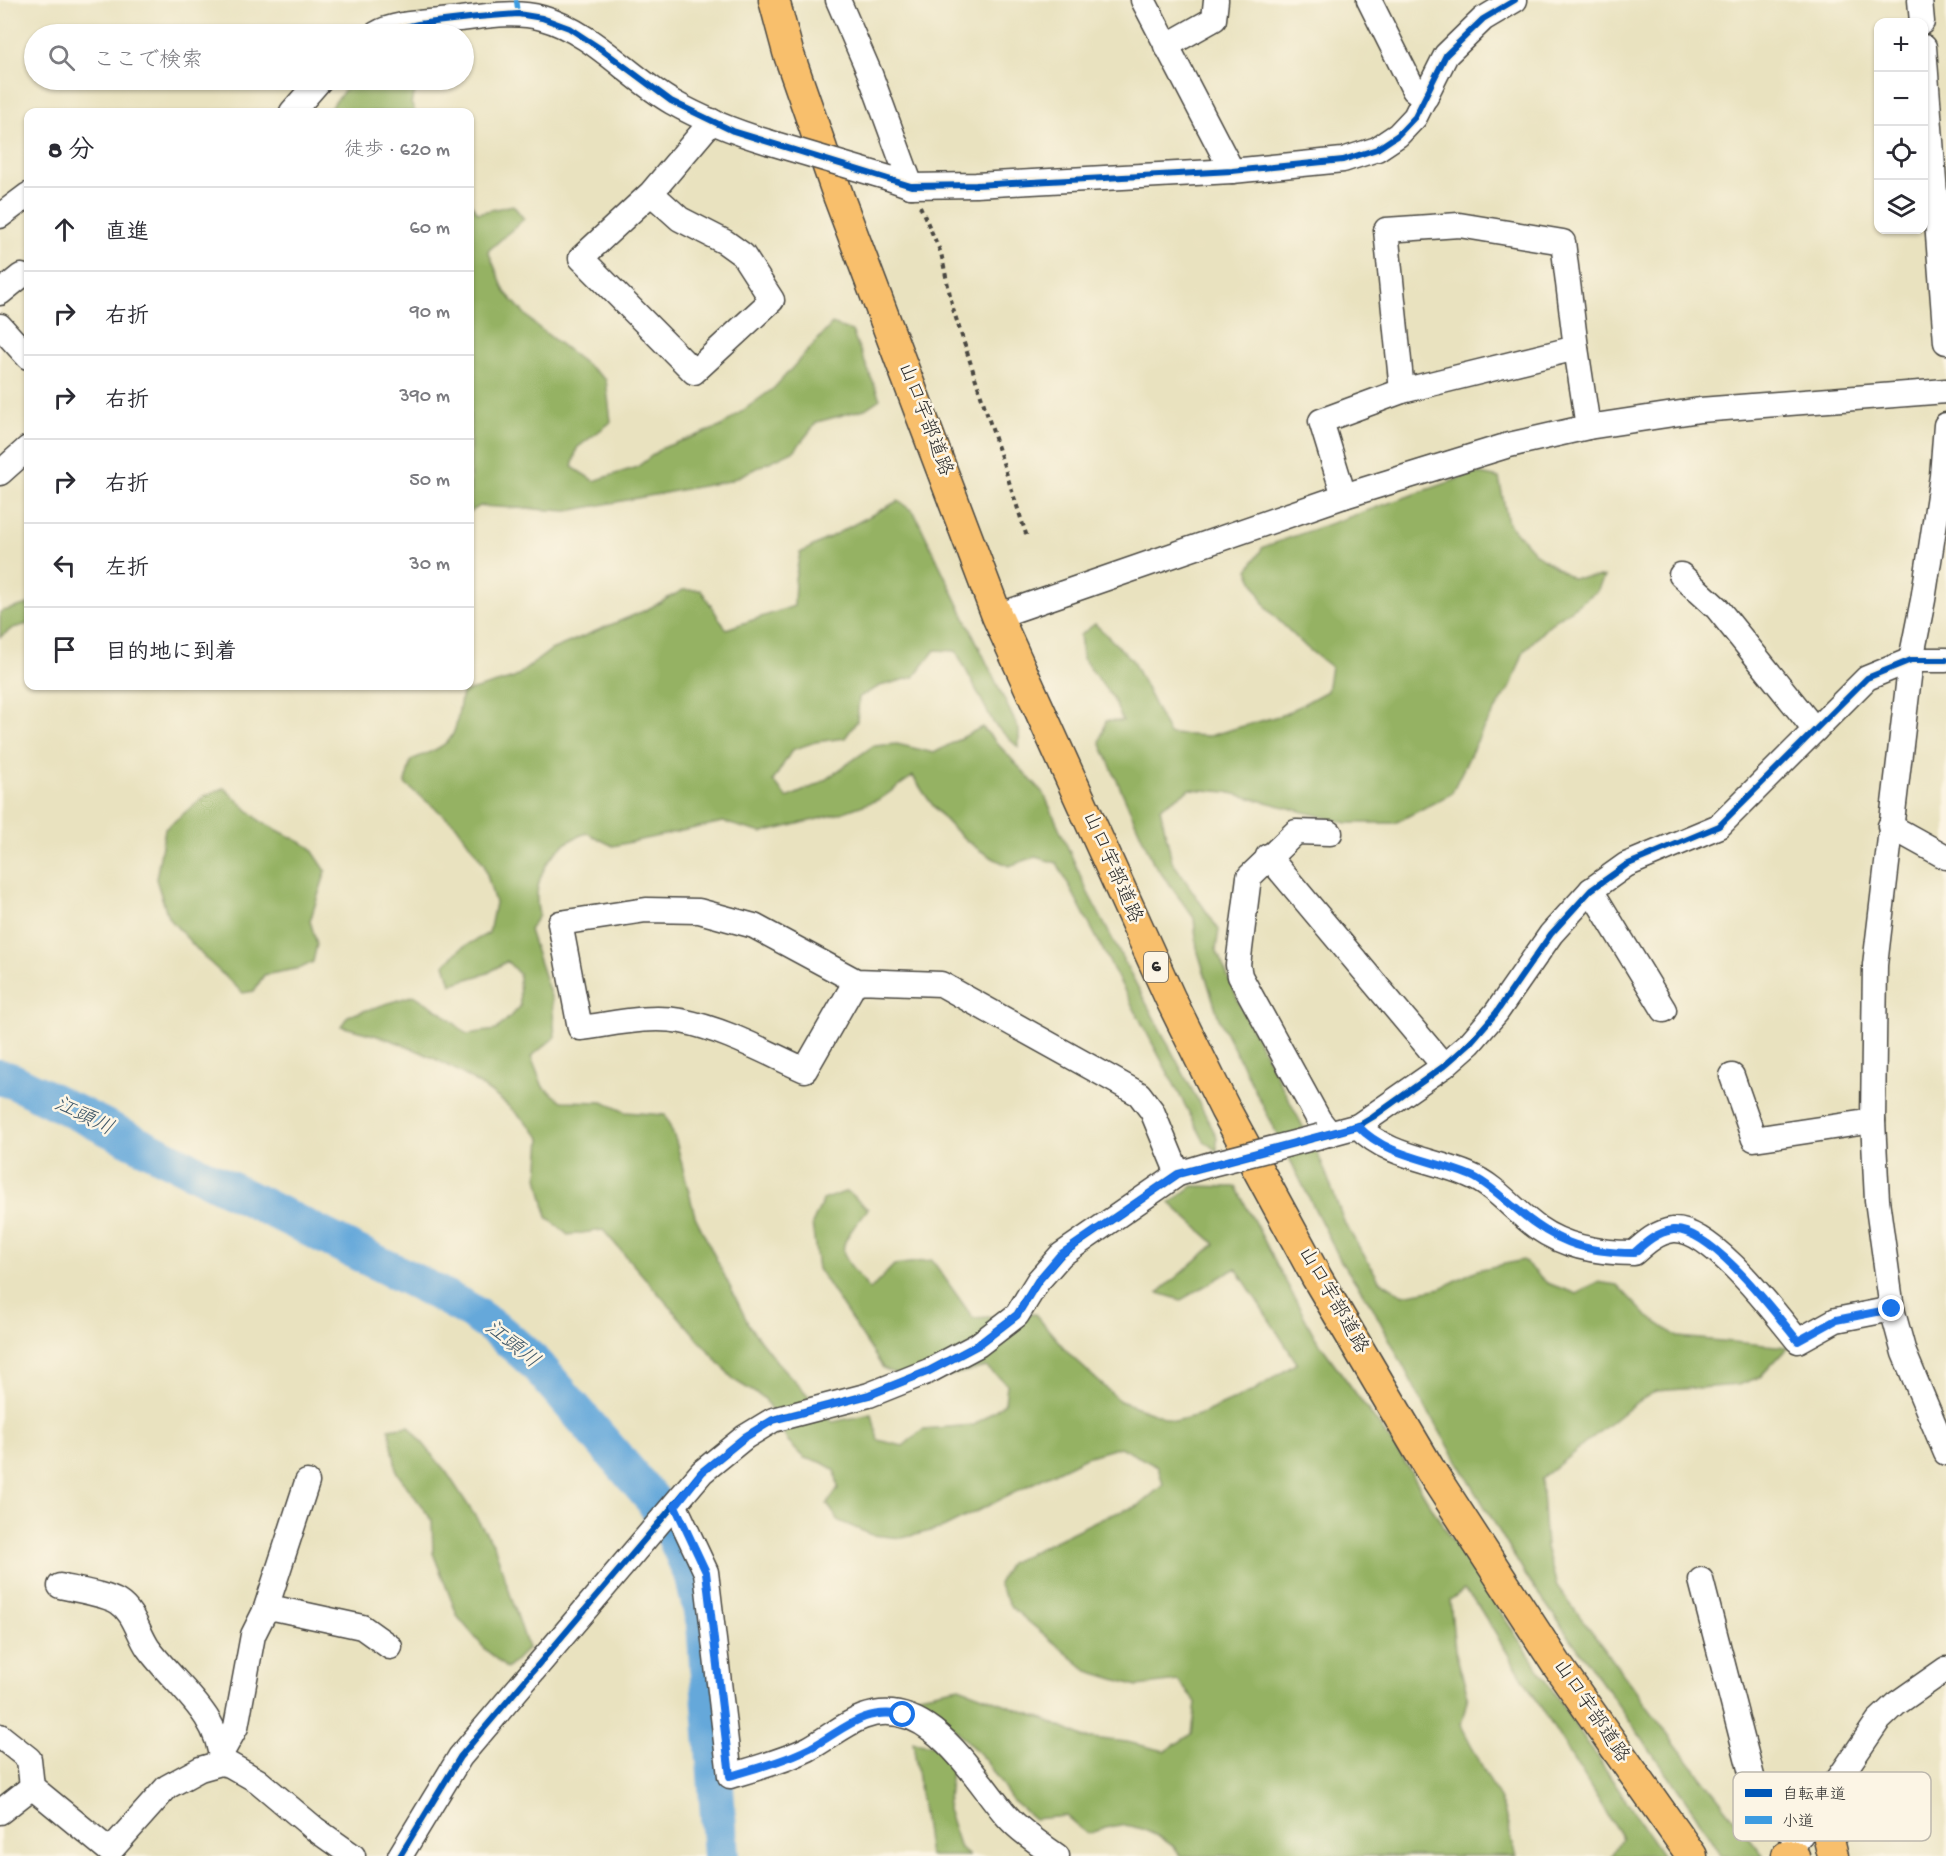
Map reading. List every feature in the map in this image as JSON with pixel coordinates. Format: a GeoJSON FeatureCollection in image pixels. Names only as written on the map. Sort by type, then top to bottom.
{"type":"FeatureCollection","features":[{"type":"Feature","properties":{"kind":"main road","name":"山口宇部道路"},"geometry":{"type":"LineString","coordinates":[[774,0],[788,52],[838,198],[998,616],[1170,998],[1225,1108],[1317,1278],[1435,1478],[1557,1665],[1692,1856]]}},
{"type":"Feature","properties":{"kind":"main road"},"geometry":{"type":"LineString","coordinates":[[1829,1841],[1833,1856]]}},
{"type":"Feature","properties":{"kind":"street"},"geometry":{"type":"LineString","coordinates":[[838,0],[870,74],[900,182]]}},
{"type":"Feature","properties":{"kind":"street"},"geometry":{"type":"LineString","coordinates":[[1143,0],[1232,171]]}},
{"type":"Feature","properties":{"kind":"street"},"geometry":{"type":"LineString","coordinates":[[1166,46],[1214,19],[1216,0]]}},
{"type":"Feature","properties":{"kind":"street"},"geometry":{"type":"LineString","coordinates":[[1369,0],[1414,90],[1426,97]]}},
{"type":"Feature","properties":{"kind":"street"},"geometry":{"type":"LineString","coordinates":[[418,24],[518,14],[542,18],[569,28],[670,101],[733,131],[900,182],[976,185],[1232,171],[1326,163],[1377,149],[1398,135],[1415,117],[1446,55],[1461,38],[1483,19],[1515,0]]}},
{"type":"Feature","properties":{"kind":"street"},"geometry":{"type":"LineString","coordinates":[[1920,0],[1922,18]]}},
{"type":"Feature","properties":{"kind":"street"},"geometry":{"type":"LineString","coordinates":[[1925,72],[1946,342]]}},
{"type":"Feature","properties":{"kind":"street"},"geometry":{"type":"LineString","coordinates":[[296,108],[311,90]]}},
{"type":"Feature","properties":{"kind":"street"},"geometry":{"type":"LineString","coordinates":[[651,193],[680,219],[725,242],[744,255],[772,300],[694,372],[581,258],[651,193],[712,121]]}},
{"type":"Feature","properties":{"kind":"street"},"geometry":{"type":"LineString","coordinates":[[0,216],[24,198]]}},
{"type":"Feature","properties":{"kind":"street"},"geometry":{"type":"LineString","coordinates":[[1401,391],[1386,230],[1460,225],[1563,242],[1588,427]]}},
{"type":"Feature","properties":{"kind":"street"},"geometry":{"type":"LineString","coordinates":[[0,293],[21,276]]}},
{"type":"Feature","properties":{"kind":"street"},"geometry":{"type":"LineString","coordinates":[[0,326],[24,353]]}},
{"type":"Feature","properties":{"kind":"street"},"geometry":{"type":"LineString","coordinates":[[1344,496],[1321,421],[1401,391],[1576,348]]}},
{"type":"Feature","properties":{"kind":"street"},"geometry":{"type":"LineString","coordinates":[[998,616],[1446,463],[1588,427],[1700,410],[1946,391]]}},
{"type":"Feature","properties":{"kind":"street"},"geometry":{"type":"LineString","coordinates":[[1946,425],[1937,510],[1911,660],[1875,965],[1873,1121],[1877,1200],[1892,1309],[1904,1353],[1946,1453]]}},
{"type":"Feature","properties":{"kind":"street"},"geometry":{"type":"LineString","coordinates":[[0,473],[24,452]]}},
{"type":"Feature","properties":{"kind":"street"},"geometry":{"type":"LineString","coordinates":[[1681,575],[1717,608],[1815,730]]}},
{"type":"Feature","properties":{"kind":"street"},"geometry":{"type":"LineString","coordinates":[[400,1856],[460,1757],[668,1515],[702,1472],[745,1437],[773,1420],[869,1395],[929,1371],[978,1345],[1017,1315],[1038,1281],[1060,1255],[1178,1174],[1358,1126],[1444,1066],[1470,1042],[1496,1013],[1551,934],[1591,890],[1626,865],[1719,826],[1868,678],[1911,660],[1946,660]]}},
{"type":"Feature","properties":{"kind":"street"},"geometry":{"type":"LineString","coordinates":[[1890,826],[1946,857]]}},
{"type":"Feature","properties":{"kind":"street"},"geometry":{"type":"LineString","coordinates":[[1326,1135],[1246,987],[1238,965],[1249,877],[1268,856],[1296,832],[1330,833]]}},
{"type":"Feature","properties":{"kind":"street"},"geometry":{"type":"LineString","coordinates":[[1268,856],[1444,1066]]}},
{"type":"Feature","properties":{"kind":"street"},"geometry":{"type":"LineString","coordinates":[[1591,890],[1664,1010]]}},
{"type":"Feature","properties":{"kind":"street"},"geometry":{"type":"LineString","coordinates":[[856,981],[805,1070],[733,1037],[680,1021],[642,1020],[580,1028],[560,923],[646,910],[699,911],[754,926],[856,981],[941,984],[1139,1094],[1152,1111],[1178,1174]]}},
{"type":"Feature","properties":{"kind":"street"},"geometry":{"type":"LineString","coordinates":[[1732,1076],[1754,1139],[1873,1121]]}},
{"type":"Feature","properties":{"kind":"street"},"geometry":{"type":"LineString","coordinates":[[1358,1126],[1384,1148],[1471,1175],[1538,1228],[1562,1242],[1609,1252],[1634,1253],[1648,1239],[1672,1230],[1690,1233],[1707,1243],[1749,1281],[1798,1341],[1836,1320],[1892,1309]]}},
{"type":"Feature","properties":{"kind":"street"},"geometry":{"type":"LineString","coordinates":[[0,1736],[29,1760],[32,1787],[110,1851],[167,1787],[221,1759],[236,1726],[251,1644],[265,1611],[307,1482]]}},
{"type":"Feature","properties":{"kind":"street"},"geometry":{"type":"LineString","coordinates":[[668,1515],[706,1572],[730,1776],[770,1765],[809,1748],[862,1717],[884,1711],[903,1715],[929,1727],[954,1749],[1008,1818],[1057,1856]]}},
{"type":"Feature","properties":{"kind":"street"},"geometry":{"type":"LineString","coordinates":[[1701,1580],[1751,1772]]}},
{"type":"Feature","properties":{"kind":"street"},"geometry":{"type":"LineString","coordinates":[[60,1586],[117,1601],[127,1610],[147,1646],[204,1713],[215,1734],[221,1759],[258,1781],[315,1830],[353,1856]]}},
{"type":"Feature","properties":{"kind":"street"},"geometry":{"type":"LineString","coordinates":[[265,1611],[274,1608],[362,1627],[390,1647]]}},
{"type":"Feature","properties":{"kind":"street"},"geometry":{"type":"LineString","coordinates":[[1843,1772],[1878,1721],[1896,1704],[1946,1669]]}},
{"type":"Feature","properties":{"kind":"street"},"geometry":{"type":"LineString","coordinates":[[0,1812],[32,1787]]}},
{"type":"Feature","properties":{"kind":"path"},"geometry":{"type":"LineString","coordinates":[[900,182],[940,253],[953,309],[1027,537]]}},
{"type":"Feature","properties":{"kind":"green space"},"geometry":{"type":"Polygon","coordinates":[[[345,90],[416,90],[411,103],[413,108],[330,108],[345,90]]]}},
{"type":"Feature","properties":{"kind":"green space"},"geometry":{"type":"Polygon","coordinates":[[[513,205],[524,219],[488,251],[505,292],[534,324],[606,380],[611,422],[577,448],[572,467],[594,481],[637,467],[662,448],[720,427],[774,388],[832,324],[852,331],[880,399],[865,409],[817,422],[795,450],[729,481],[568,511],[480,506],[474,510],[474,208],[478,213],[513,205]]]}},
{"type":"Feature","properties":{"kind":"green space"},"geometry":{"type":"Polygon","coordinates":[[[1475,473],[1499,478],[1508,523],[1536,554],[1572,578],[1604,577],[1597,591],[1549,625],[1524,651],[1511,686],[1483,729],[1451,794],[1395,823],[1347,823],[1227,792],[1190,789],[1160,808],[1172,861],[1219,930],[1216,949],[1244,1014],[1322,1163],[1345,1224],[1379,1280],[1403,1295],[1441,1288],[1477,1270],[1523,1260],[1547,1283],[1577,1294],[1597,1282],[1617,1285],[1646,1315],[1678,1337],[1788,1347],[1760,1377],[1738,1385],[1656,1391],[1634,1404],[1541,1479],[1546,1547],[1557,1586],[1733,1817],[1733,1841],[1752,1841],[1764,1856],[1721,1856],[1695,1813],[1526,1576],[1421,1400],[1372,1306],[1341,1261],[1219,1019],[1197,949],[1194,918],[1153,862],[1100,742],[1106,721],[1123,721],[1112,697],[1083,659],[1080,635],[1095,624],[1132,660],[1169,734],[1209,736],[1285,714],[1327,691],[1331,667],[1307,648],[1267,609],[1248,570],[1263,547],[1475,473]]]}},
{"type":"Feature","properties":{"kind":"green space"},"geometry":{"type":"Polygon","coordinates":[[[898,501],[914,512],[1019,730],[1019,748],[994,724],[956,651],[935,650],[914,677],[880,686],[859,697],[857,721],[845,738],[815,742],[792,750],[773,781],[787,798],[819,784],[873,746],[897,744],[934,753],[982,727],[1044,794],[1088,893],[1217,1137],[1217,1151],[1204,1141],[1057,863],[1035,857],[1009,866],[979,850],[942,817],[913,776],[880,799],[838,814],[762,833],[723,822],[613,846],[587,833],[563,845],[546,865],[541,876],[537,902],[539,915],[529,930],[552,1000],[555,1037],[531,1057],[543,1087],[562,1101],[603,1102],[625,1112],[665,1115],[676,1141],[695,1216],[750,1327],[777,1362],[833,1422],[872,1414],[878,1440],[903,1446],[923,1429],[974,1425],[1005,1403],[1007,1384],[986,1367],[915,1384],[883,1368],[818,1269],[812,1224],[823,1200],[847,1191],[868,1209],[849,1234],[843,1250],[851,1266],[870,1290],[894,1265],[932,1260],[973,1318],[1035,1314],[1071,1356],[1120,1401],[1175,1421],[1199,1415],[1253,1391],[1297,1363],[1236,1268],[1181,1300],[1158,1293],[1215,1244],[1170,1203],[1193,1186],[1236,1187],[1315,1337],[1402,1457],[1441,1523],[1663,1856],[1612,1856],[1622,1838],[1477,1604],[1464,1590],[1450,1600],[1455,1650],[1468,1696],[1461,1725],[1503,1807],[1516,1856],[1181,1856],[1164,1840],[1148,1831],[1131,1826],[1115,1826],[1087,1834],[1066,1816],[1034,1819],[1011,1799],[986,1761],[954,1728],[904,1706],[919,1695],[959,1687],[1044,1719],[1083,1737],[1127,1742],[1165,1751],[1192,1734],[1196,1702],[1178,1681],[1137,1686],[1088,1671],[1011,1607],[998,1584],[1009,1563],[1104,1517],[1138,1506],[1163,1485],[1158,1467],[1120,1447],[1086,1457],[943,1528],[902,1538],[872,1535],[839,1521],[827,1504],[838,1488],[835,1470],[821,1462],[804,1458],[788,1442],[765,1399],[734,1380],[603,1230],[568,1235],[547,1217],[538,1177],[541,1138],[527,1123],[476,1082],[438,1060],[392,1041],[341,1026],[348,1016],[414,995],[441,1012],[467,1034],[496,1030],[520,1007],[519,974],[507,961],[488,973],[451,984],[445,964],[461,948],[489,933],[495,903],[484,864],[456,825],[405,784],[411,760],[438,748],[451,738],[462,693],[514,678],[551,650],[646,610],[683,590],[701,590],[726,629],[794,606],[795,579],[800,553],[898,501]]]}},
{"type":"Feature","properties":{"kind":"green space"},"geometry":{"type":"Polygon","coordinates":[[[24,605],[24,625],[13,628],[0,637],[0,612],[24,605]]]}},
{"type":"Feature","properties":{"kind":"green space"},"geometry":{"type":"Polygon","coordinates":[[[224,788],[260,821],[310,847],[326,871],[310,921],[317,944],[313,962],[301,968],[264,975],[254,991],[243,993],[205,958],[168,917],[156,879],[165,829],[205,796],[224,788]]]}},
{"type":"Feature","properties":{"kind":"green space"},"geometry":{"type":"Polygon","coordinates":[[[409,1426],[447,1473],[494,1545],[528,1648],[507,1669],[485,1649],[458,1617],[433,1553],[432,1520],[397,1473],[389,1429],[409,1426]]]}},
{"type":"Feature","properties":{"kind":"green space"},"geometry":{"type":"Polygon","coordinates":[[[913,1742],[938,1746],[951,1770],[947,1809],[960,1848],[969,1856],[929,1856],[913,1742]]]}},
{"type":"Feature","properties":{"kind":"waterway","name":"江頭川"},"geometry":{"type":"LineString","coordinates":[[0,1077],[13,1081],[426,1287],[467,1309],[500,1332],[536,1364],[653,1500],[672,1531],[692,1576],[704,1623],[721,1856]]}},
{"type":"Feature","properties":{"kind":"marked path"},"geometry":{"type":"LineString","coordinates":[[516,0],[518,14]]}},
{"type":"Feature","properties":{"kind":"cycle path"},"geometry":{"type":"LineString","coordinates":[[418,24],[518,14],[542,18],[569,28],[671,101],[733,131],[911,186],[976,185],[1232,171],[1343,160],[1377,149],[1398,135],[1415,117],[1446,55],[1483,19],[1515,0]]}},
{"type":"Feature","properties":{"kind":"cycle path"},"geometry":{"type":"LineString","coordinates":[[400,1856],[460,1757],[702,1472],[745,1437],[773,1420],[869,1395],[929,1371],[978,1345],[1017,1315],[1038,1281],[1061,1255],[1178,1174],[1358,1126],[1373,1117],[1444,1066],[1470,1043],[1496,1013],[1551,934],[1591,890],[1626,865],[1719,826],[1867,678],[1911,660],[1946,660]]}},
{"type":"Feature","properties":{"kind":"route"},"geometry":{"type":"LineString","coordinates":[[903,1715],[884,1711],[862,1717],[809,1748],[770,1765],[730,1776],[706,1572],[682,1516],[675,1506],[702,1472],[745,1437],[773,1420],[869,1395],[929,1371],[978,1345],[1017,1315],[1038,1281],[1060,1255],[1178,1174],[1358,1126],[1384,1148],[1400,1151],[1471,1175],[1497,1193],[1538,1228],[1562,1242],[1609,1252],[1634,1253],[1648,1239],[1672,1230],[1690,1233],[1707,1243],[1749,1281],[1798,1341],[1836,1320],[1892,1309]]}}]}
